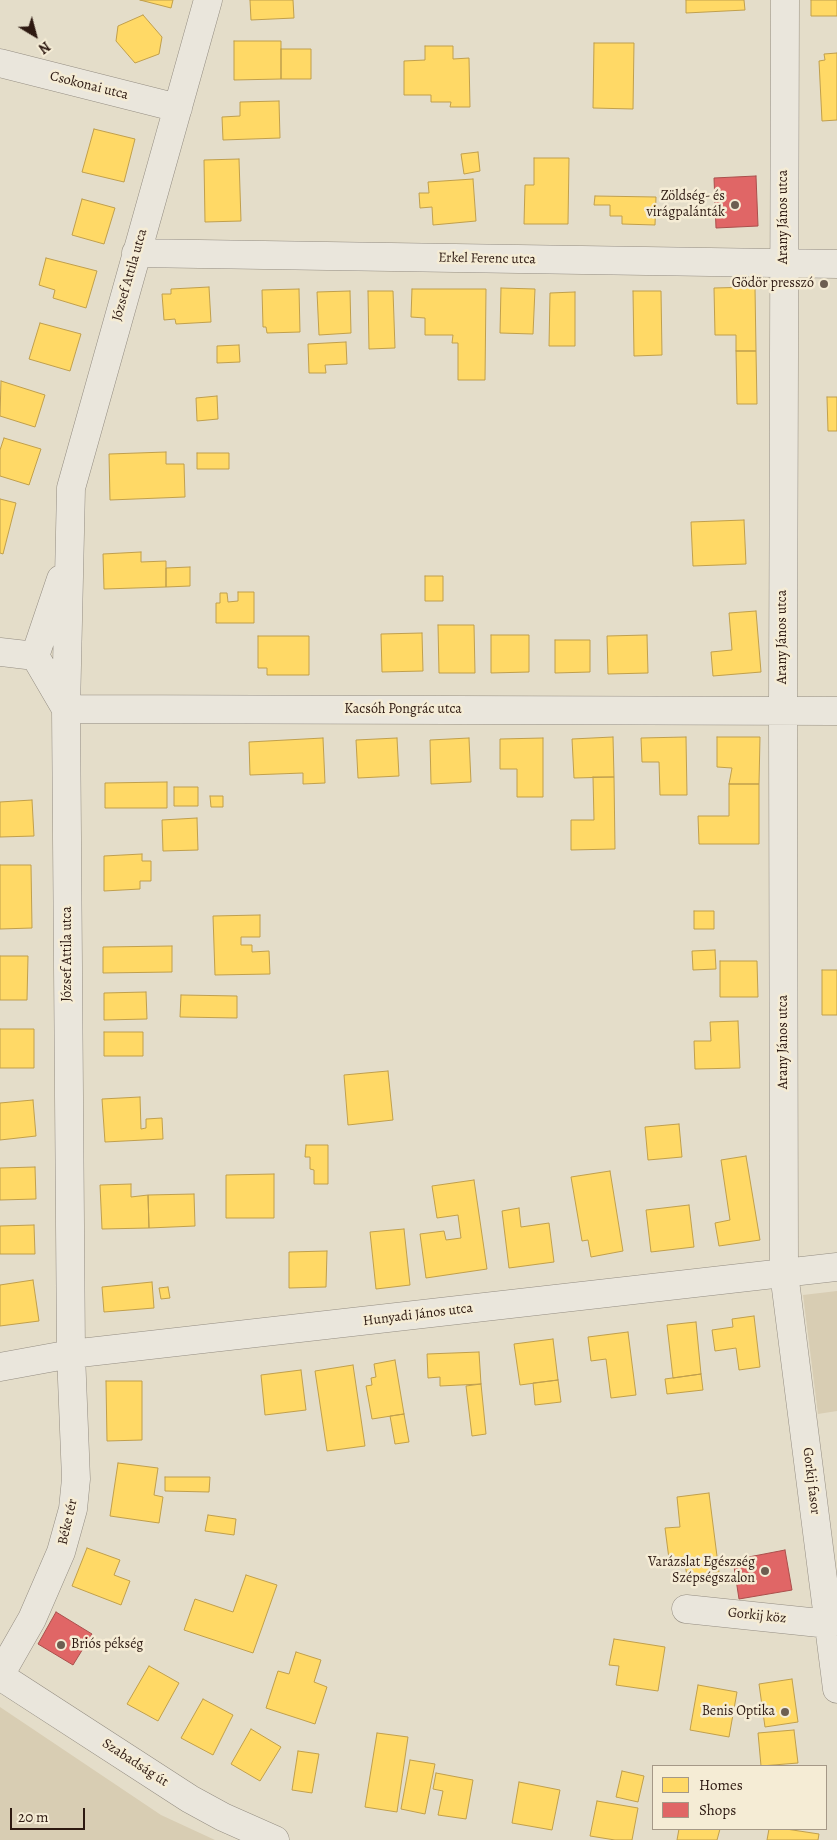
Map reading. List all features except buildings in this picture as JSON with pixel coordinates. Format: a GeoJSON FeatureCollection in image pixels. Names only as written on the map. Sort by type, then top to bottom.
{"type":"FeatureCollection","features":[{"type":"Feature","properties":{"kind":"street","name":"József Attila utca"},"geometry":{"type":"LineString","coordinates":[[71,1354],[66,709],[71,488],[208,0]]}},
{"type":"Feature","properties":{"kind":"street","name":"Arany János utca"},"geometry":{"type":"LineString","coordinates":[[784,1273],[785,0]]}},
{"type":"Feature","properties":{"kind":"street","name":"Csokonai utca"},"geometry":{"type":"LineString","coordinates":[[0,63],[178,108]]}},
{"type":"Feature","properties":{"kind":"street","name":"Erkel Ferenc utca"},"geometry":{"type":"LineString","coordinates":[[136,253],[837,264]]}},
{"type":"Feature","properties":{"kind":"street","name":"József Attila utca"},"geometry":{"type":"LineString","coordinates":[[35,656],[69,554]]}},
{"type":"Feature","properties":{"kind":"street"},"geometry":{"type":"LineString","coordinates":[[0,652],[35,656],[66,709]]}},
{"type":"Feature","properties":{"kind":"street","name":"Kacsóh Pongrác utca"},"geometry":{"type":"LineString","coordinates":[[66,709],[837,711]]}},
{"type":"Feature","properties":{"kind":"street","name":"Hunyadi János utca"},"geometry":{"type":"LineString","coordinates":[[0,1367],[71,1354],[837,1267]]}},
{"type":"Feature","properties":{"kind":"street","name":"Gorkij fasor"},"geometry":{"type":"LineString","coordinates":[[784,1273],[837,1689]]}},
{"type":"Feature","properties":{"kind":"street","name":"Béke tér"},"geometry":{"type":"LineString","coordinates":[[0,1675],[32,1618],[61,1552],[73,1509],[76,1462],[71,1354]]}},
{"type":"Feature","properties":{"kind":"street","name":"Gorkij köz"},"geometry":{"type":"LineString","coordinates":[[686,1608],[829,1624]]}},
{"type":"Feature","properties":{"kind":"street","name":"Szabadság út"},"geometry":{"type":"LineString","coordinates":[[0,1675],[190,1798],[223,1817],[274,1840]]}},
{"type":"Feature","properties":{"kind":"shaded area"},"geometry":{"type":"Polygon","coordinates":[[[837,1291],[837,1411],[818,1414],[803,1295],[837,1291]]]}},
{"type":"Feature","properties":{"kind":"shaded area"},"geometry":{"type":"Polygon","coordinates":[[[0,1707],[161,1815],[215,1840],[0,1840],[0,1707]]]}},
{"type":"Feature","properties":{"kind":"place","name":"Zöldség- és virágpalánták"},"geometry":{"type":"Point","coordinates":[735,205]}},
{"type":"Feature","properties":{"kind":"place","name":"Gödör presszó"},"geometry":{"type":"Point","coordinates":[824,284]}},
{"type":"Feature","properties":{"kind":"place","name":"Varázslat Egészség Szépségszalon"},"geometry":{"type":"Point","coordinates":[765,1571]}},
{"type":"Feature","properties":{"kind":"place","name":"Briós pékség"},"geometry":{"type":"Point","coordinates":[61,1645]}},
{"type":"Feature","properties":{"kind":"place","name":"Benis Optika"},"geometry":{"type":"Point","coordinates":[785,1712]}}]}
